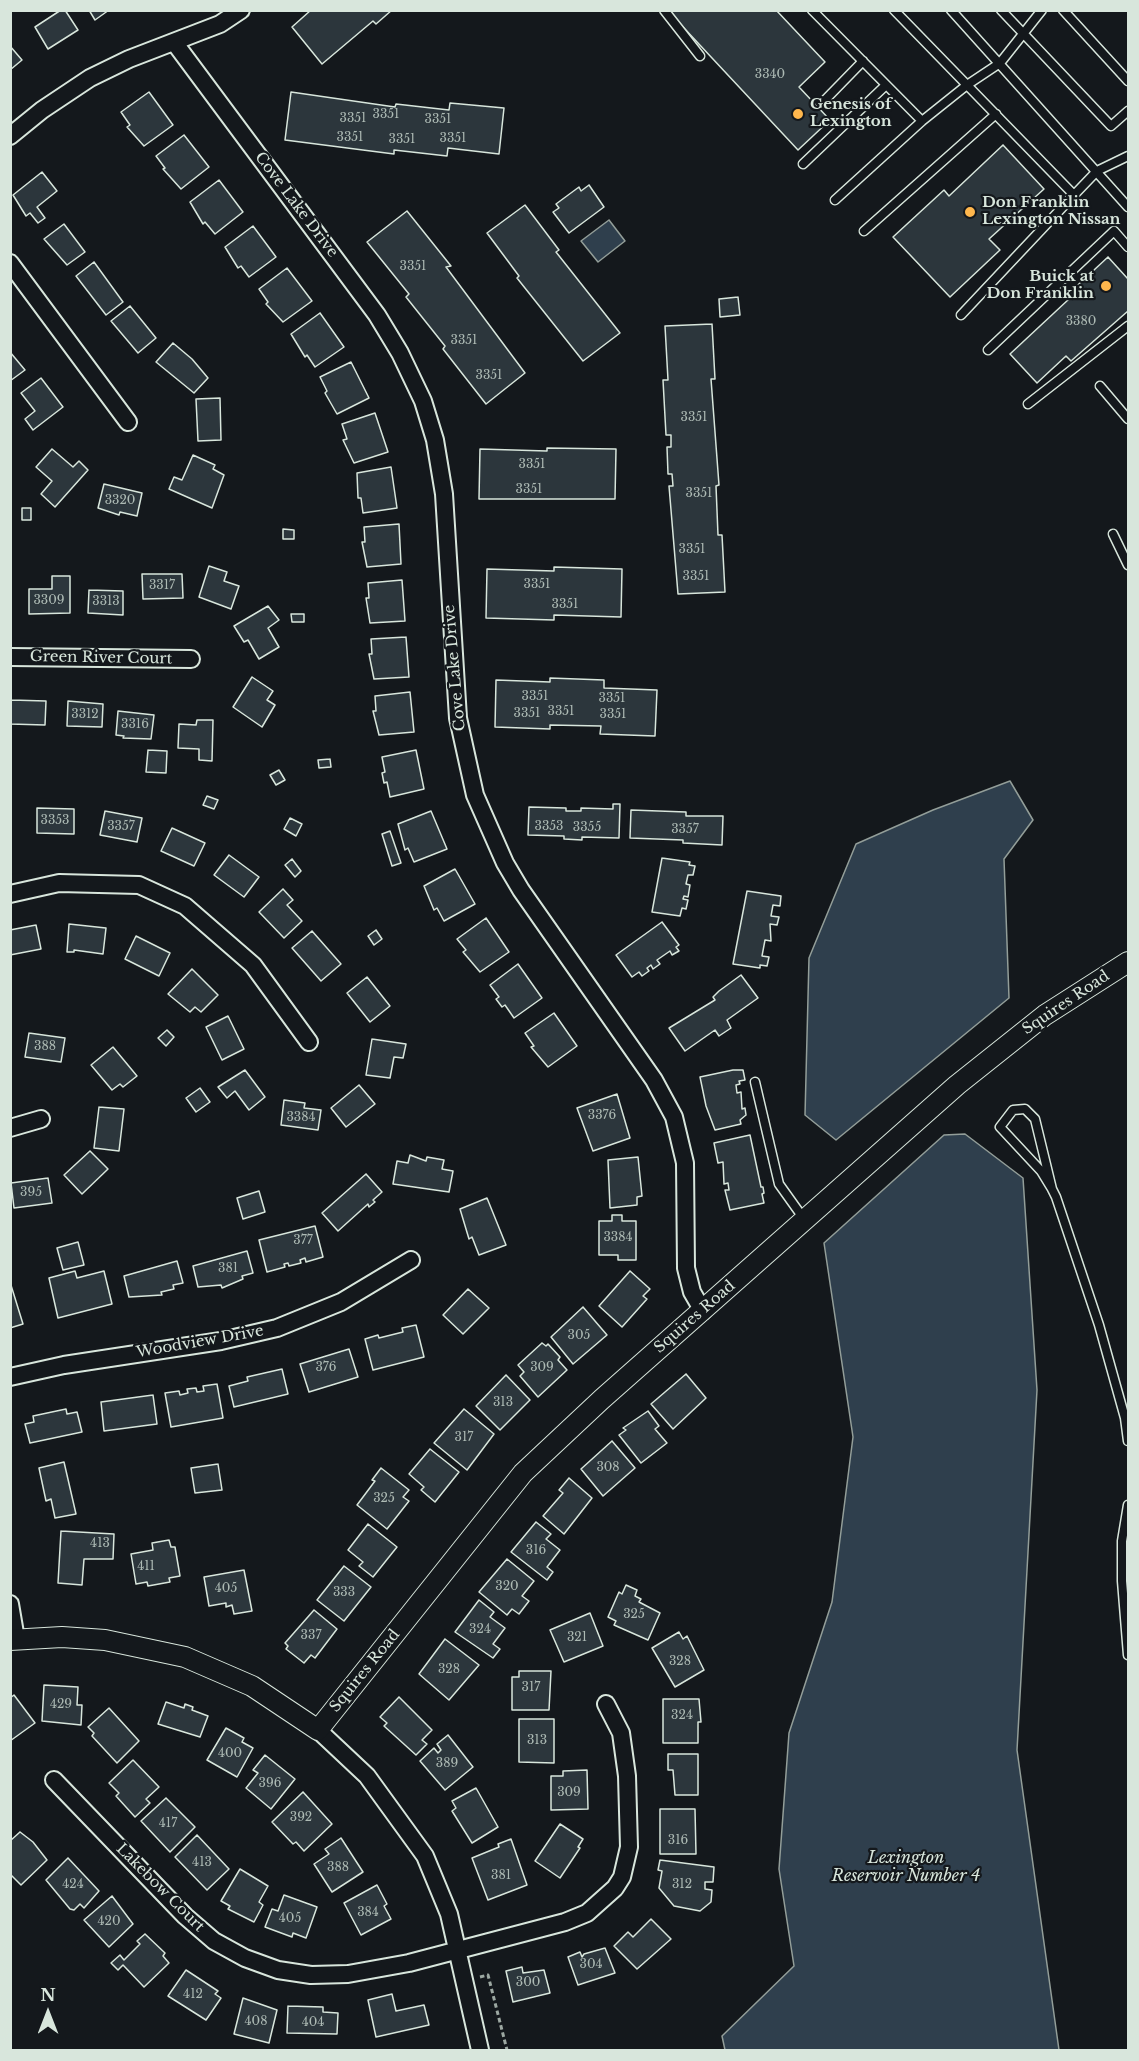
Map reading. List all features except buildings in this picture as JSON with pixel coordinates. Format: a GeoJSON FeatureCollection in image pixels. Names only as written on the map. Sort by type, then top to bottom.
{"type":"FeatureCollection","features":[{"type":"Feature","properties":{"kind":"street"},"geometry":{"type":"LineString","coordinates":[[10,136],[42,110],[90,78],[129,58],[220,24],[241,10]]}},
{"type":"Feature","properties":{"kind":"street","name":"Cove Lake Drive"},"geometry":{"type":"LineString","coordinates":[[174,42],[377,315],[400,353],[423,401],[435,440],[444,494],[458,718],[475,795],[505,863],[521,890],[654,1080],[674,1117],[685,1163],[684,1232],[687,1274],[692,1292],[703,1311]]}},
{"type":"Feature","properties":{"kind":"street"},"geometry":{"type":"LineString","coordinates":[[10,263],[128,422]]}},
{"type":"Feature","properties":{"kind":"street","name":"Green River Court"},"geometry":{"type":"LineString","coordinates":[[10,657],[191,659]]}},
{"type":"Feature","properties":{"kind":"street"},"geometry":{"type":"LineString","coordinates":[[10,894],[59,883],[139,885],[185,906],[253,965],[309,1042]]}},
{"type":"Feature","properties":{"kind":"street","name":"Squires Road"},"geometry":{"type":"LineString","coordinates":[[318,1730],[523,1473],[602,1398],[1001,1049],[1045,1015],[1128,962]]}},
{"type":"Feature","properties":{"kind":"street"},"geometry":{"type":"LineString","coordinates":[[10,1128],[40,1119]]}},
{"type":"Feature","properties":{"kind":"street","name":"Woodview Drive"},"geometry":{"type":"LineString","coordinates":[[10,1377],[64,1365],[221,1341],[277,1328],[341,1302],[411,1260]]}},
{"type":"Feature","properties":{"kind":"street"},"geometry":{"type":"LineString","coordinates":[[10,1604],[13,1640],[62,1637],[105,1640],[185,1657],[252,1686],[318,1730],[367,1776],[412,1836],[437,1881],[459,1949],[480,2050]]}},
{"type":"Feature","properties":{"kind":"street","name":"Lakebow Court"},"geometry":{"type":"LineString","coordinates":[[54,1780],[185,1916],[214,1941],[245,1958],[278,1970],[311,1975],[339,1974],[408,1963],[565,1922],[587,1913],[602,1902],[622,1877],[629,1847],[625,1751],[621,1733],[606,1704]]}},
{"type":"Feature","properties":{"kind":"lane"},"geometry":{"type":"LineString","coordinates":[[664,10],[700,56]]}},
{"type":"Feature","properties":{"kind":"lane"},"geometry":{"type":"LineString","coordinates":[[812,10],[921,121]]}},
{"type":"Feature","properties":{"kind":"lane"},"geometry":{"type":"LineString","coordinates":[[894,10],[1074,195]]}},
{"type":"Feature","properties":{"kind":"lane"},"geometry":{"type":"LineString","coordinates":[[951,10],[1128,207]]}},
{"type":"Feature","properties":{"kind":"lane"},"geometry":{"type":"LineString","coordinates":[[1001,10],[1111,126],[1128,111]]}},
{"type":"Feature","properties":{"kind":"lane"},"geometry":{"type":"LineString","coordinates":[[835,200],[921,121],[1000,63],[1042,10]]}},
{"type":"Feature","properties":{"kind":"lane"},"geometry":{"type":"LineString","coordinates":[[1063,10],[1128,81]]}},
{"type":"Feature","properties":{"kind":"lane"},"geometry":{"type":"LineString","coordinates":[[824,100],[862,61]]}},
{"type":"Feature","properties":{"kind":"lane"},"geometry":{"type":"LineString","coordinates":[[803,164],[886,86]]}},
{"type":"Feature","properties":{"kind":"lane"},"geometry":{"type":"LineString","coordinates":[[864,231],[996,114]]}},
{"type":"Feature","properties":{"kind":"lane"},"geometry":{"type":"LineString","coordinates":[[961,315],[1097,171],[1128,156]]}},
{"type":"Feature","properties":{"kind":"lane"},"geometry":{"type":"LineString","coordinates":[[988,350],[1114,231],[1128,247]]}},
{"type":"Feature","properties":{"kind":"lane"},"geometry":{"type":"LineString","coordinates":[[1028,404],[1128,326]]}},
{"type":"Feature","properties":{"kind":"lane"},"geometry":{"type":"LineString","coordinates":[[1100,386],[1128,418]]}},
{"type":"Feature","properties":{"kind":"lane"},"geometry":{"type":"LineString","coordinates":[[1113,534],[1128,565]]}},
{"type":"Feature","properties":{"kind":"lane"},"geometry":{"type":"LineString","coordinates":[[755,1082],[779,1184],[804,1219]]}},
{"type":"Feature","properties":{"kind":"lane"},"geometry":{"type":"LineString","coordinates":[[1052,1189],[1041,1172],[1000,1126],[1013,1110],[1025,1109],[1035,1119],[1052,1189],[1087,1285],[1125,1418],[1128,1441]]}},
{"type":"Feature","properties":{"kind":"lane"},"geometry":{"type":"LineString","coordinates":[[1128,1505],[1122,1541],[1122,1581],[1128,1654]]}},
{"type":"Feature","properties":{"kind":"path"},"geometry":{"type":"LineString","coordinates":[[464,1979],[488,1975],[507,2050]]}},
{"type":"Feature","properties":{"kind":"water"},"geometry":{"type":"Polygon","coordinates":[[[609,220],[625,241],[598,262],[581,241],[609,220]]]}},
{"type":"Feature","properties":{"kind":"water"},"geometry":{"type":"Polygon","coordinates":[[[1010,781],[1033,820],[1004,859],[1009,998],[836,1140],[805,1115],[809,958],[856,844],[933,810],[1010,781]]]}},
{"type":"Feature","properties":{"kind":"water","name":"Lexington Reservoir Number 4"},"geometry":{"type":"Polygon","coordinates":[[[965,1134],[1023,1178],[1037,1390],[1017,1750],[1059,2050],[725,2050],[722,2036],[794,1966],[779,1869],[789,1733],[832,1602],[853,1437],[824,1243],[944,1135],[965,1134]]]}},
{"type":"Feature","properties":{"kind":"place","name":"Genesis of Lexington"},"geometry":{"type":"Point","coordinates":[798,114]}},
{"type":"Feature","properties":{"kind":"place","name":"Don Franklin Lexington Nissan"},"geometry":{"type":"Point","coordinates":[970,212]}},
{"type":"Feature","properties":{"kind":"place","name":"Buick at Don Franklin"},"geometry":{"type":"Point","coordinates":[1106,286]}}]}
